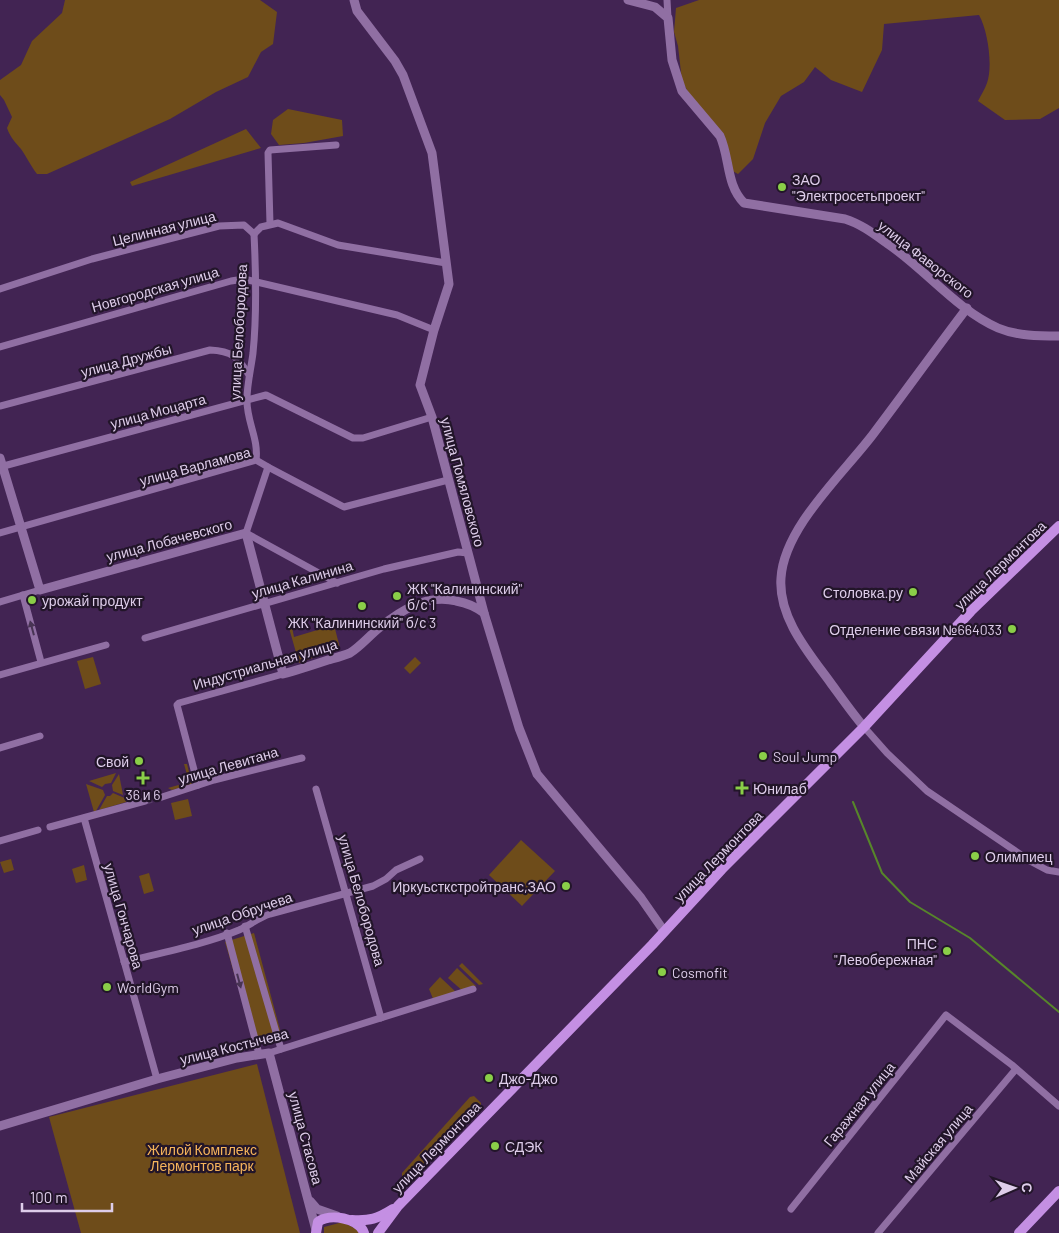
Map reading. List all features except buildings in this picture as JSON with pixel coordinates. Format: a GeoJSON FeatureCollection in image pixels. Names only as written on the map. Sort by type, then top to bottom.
{"type":"FeatureCollection","features":[{"type":"Feature","properties":{"kind":"main road","name":"улица Лермонтова"},"geometry":{"type":"LineString","coordinates":[[378,1233],[398,1206],[664,932],[722,869],[864,727],[971,611],[1059,526]]}},
{"type":"Feature","properties":{"kind":"main road"},"geometry":{"type":"LineString","coordinates":[[1019,1233],[1059,1191]]}},
{"type":"Feature","properties":{"kind":"main road","name":"улица Лермонтова"},"geometry":{"type":"LineString","coordinates":[[348,1220],[364,1221],[377,1219],[398,1206]]}},
{"type":"Feature","properties":{"kind":"main road"},"geometry":{"type":"LineString","coordinates":[[316,1232],[318,1222],[322,1219],[348,1220],[356,1223],[362,1228],[364,1233]]}},
{"type":"Feature","properties":{"kind":"street","name":"улица Помяловского"},"geometry":{"type":"LineString","coordinates":[[354,0],[357,11],[395,61],[403,75],[432,153],[449,284],[420,382],[432,417],[484,613],[519,728],[537,774],[641,898],[664,932]]}},
{"type":"Feature","properties":{"kind":"street"},"geometry":{"type":"LineString","coordinates":[[628,0],[655,7],[668,18]]}},
{"type":"Feature","properties":{"kind":"street"},"geometry":{"type":"LineString","coordinates":[[667,0],[668,18]]}},
{"type":"Feature","properties":{"kind":"street","name":"улица Фаворского"},"geometry":{"type":"LineString","coordinates":[[668,18],[672,60],[682,91],[720,136],[724,145],[729,175],[738,197],[744,203],[845,219],[857,223],[895,248],[967,308],[998,328],[1032,336],[1059,336]]}},
{"type":"Feature","properties":{"kind":"street"},"geometry":{"type":"LineString","coordinates":[[270,224],[268,183],[268,153],[270,150],[336,145]]}},
{"type":"Feature","properties":{"kind":"street"},"geometry":{"type":"LineString","coordinates":[[254,234],[261,227],[270,224],[283,224],[338,245],[446,263]]}},
{"type":"Feature","properties":{"kind":"street","name":"Целинная улица"},"geometry":{"type":"LineString","coordinates":[[0,289],[92,259],[219,226],[244,225],[254,234]]}},
{"type":"Feature","properties":{"kind":"street","name":"улица Белобородова"},"geometry":{"type":"LineString","coordinates":[[254,234],[257,282],[253,353],[247,400],[256,444],[256,460]]}},
{"type":"Feature","properties":{"kind":"street","name":"Новгородская улица"},"geometry":{"type":"LineString","coordinates":[[0,347],[231,281],[244,279],[397,316],[434,330]]}},
{"type":"Feature","properties":{"kind":"street"},"geometry":{"type":"LineString","coordinates":[[967,308],[868,441],[805,518],[790,544],[783,562],[780,579],[783,604],[790,622],[807,651],[864,727],[887,753],[927,790],[1030,861],[1047,870],[1059,872]]}},
{"type":"Feature","properties":{"kind":"street","name":"улица Дружбы"},"geometry":{"type":"LineString","coordinates":[[0,406],[210,350],[224,351],[237,358],[249,375]]}},
{"type":"Feature","properties":{"kind":"street","name":"улица Моцарта"},"geometry":{"type":"LineString","coordinates":[[1,464],[266,395],[353,438],[363,438],[432,417]]}},
{"type":"Feature","properties":{"kind":"street","name":"улица Варламова"},"geometry":{"type":"LineString","coordinates":[[0,533],[256,460],[344,507],[448,480]]}},
{"type":"Feature","properties":{"kind":"street"},"geometry":{"type":"LineString","coordinates":[[1,464],[40,590]]}},
{"type":"Feature","properties":{"kind":"street"},"geometry":{"type":"LineString","coordinates":[[268,468],[246,534],[283,674]]}},
{"type":"Feature","properties":{"kind":"street","name":"улица Лобачевского"},"geometry":{"type":"LineString","coordinates":[[0,602],[246,534],[338,583]]}},
{"type":"Feature","properties":{"kind":"street","name":"улица Калинина"},"geometry":{"type":"LineString","coordinates":[[145,638],[264,602],[384,569],[458,552],[468,553]]}},
{"type":"Feature","properties":{"kind":"street"},"geometry":{"type":"LineString","coordinates":[[23,595],[42,662]]}},
{"type":"Feature","properties":{"kind":"street","name":"Индустриальная улица"},"geometry":{"type":"LineString","coordinates":[[198,785],[177,705],[179,703],[348,654],[407,609],[436,598],[448,598],[469,604],[484,613]]}},
{"type":"Feature","properties":{"kind":"street"},"geometry":{"type":"LineString","coordinates":[[0,675],[106,645]]}},
{"type":"Feature","properties":{"kind":"street"},"geometry":{"type":"LineString","coordinates":[[0,748],[40,736]]}},
{"type":"Feature","properties":{"kind":"street","name":"улица Левитана"},"geometry":{"type":"LineString","coordinates":[[162,796],[302,758]]}},
{"type":"Feature","properties":{"kind":"street","name":"улица Белобородова"},"geometry":{"type":"LineString","coordinates":[[316,789],[381,1018]]}},
{"type":"Feature","properties":{"kind":"street"},"geometry":{"type":"LineString","coordinates":[[50,827],[145,801]]}},
{"type":"Feature","properties":{"kind":"street","name":"улица Гончарова"},"geometry":{"type":"LineString","coordinates":[[84,818],[157,1079]]}},
{"type":"Feature","properties":{"kind":"street"},"geometry":{"type":"LineString","coordinates":[[0,841],[38,830]]}},
{"type":"Feature","properties":{"kind":"street","name":"улица Обручева"},"geometry":{"type":"LineString","coordinates":[[124,962],[227,934],[257,918],[270,914],[373,886],[396,870],[420,859]]}},
{"type":"Feature","properties":{"kind":"street"},"geometry":{"type":"LineString","coordinates":[[245,926],[281,1049]]}},
{"type":"Feature","properties":{"kind":"street"},"geometry":{"type":"LineString","coordinates":[[227,934],[259,1054]]}},
{"type":"Feature","properties":{"kind":"street","name":"улица Костычева"},"geometry":{"type":"LineString","coordinates":[[0,1126],[157,1079],[281,1049],[474,989]]}},
{"type":"Feature","properties":{"kind":"street","name":"Гаражная улица"},"geometry":{"type":"LineString","coordinates":[[791,1209],[946,1015],[1016,1069]]}},
{"type":"Feature","properties":{"kind":"street","name":"улица Стасова"},"geometry":{"type":"LineString","coordinates":[[269,1052],[316,1232]]}},
{"type":"Feature","properties":{"kind":"street"},"geometry":{"type":"LineString","coordinates":[[1016,1069],[1059,1106]]}},
{"type":"Feature","properties":{"kind":"street","name":"Майская улица"},"geometry":{"type":"LineString","coordinates":[[878,1233],[1016,1069]]}},
{"type":"Feature","properties":{"kind":"street","name":"улица Лермонтова"},"geometry":{"type":"LineString","coordinates":[[306,1194],[311,1205],[317,1209],[348,1220]]}},
{"type":"Feature","properties":{"kind":"green space"},"geometry":{"type":"Polygon","coordinates":[[[65,0],[260,0],[277,12],[273,44],[261,52],[248,77],[216,92],[170,119],[47,174],[37,174],[8,131],[7,128],[12,117],[0,95],[0,80],[21,65],[32,41],[62,13],[65,0]]]}},
{"type":"Feature","properties":{"kind":"green space"},"geometry":{"type":"Polygon","coordinates":[[[699,0],[1059,0],[1059,108],[1040,119],[1005,120],[978,101],[987,83],[990,67],[987,39],[979,15],[884,24],[882,50],[862,92],[831,80],[815,67],[804,82],[781,96],[765,123],[753,159],[738,174],[727,168],[724,134],[693,101],[682,81],[678,46],[674,32],[676,8],[699,0]]]}},
{"type":"Feature","properties":{"kind":"green space"},"geometry":{"type":"Polygon","coordinates":[[[288,109],[342,120],[343,136],[304,143],[279,145],[271,134],[273,120],[288,109]]]}},
{"type":"Feature","properties":{"kind":"green space"},"geometry":{"type":"Polygon","coordinates":[[[246,129],[261,148],[132,186],[130,182],[246,129]]]}},
{"type":"Feature","properties":{"kind":"green space"},"geometry":{"type":"Polygon","coordinates":[[[334,625],[340,648],[299,663],[289,628],[292,627],[294,637],[334,625]]]}},
{"type":"Feature","properties":{"kind":"green space"},"geometry":{"type":"Polygon","coordinates":[[[93,657],[101,684],[85,689],[77,661],[93,657]]]}},
{"type":"Feature","properties":{"kind":"green space"},"geometry":{"type":"Polygon","coordinates":[[[415,657],[421,663],[410,674],[404,668],[415,657]]]}},
{"type":"Feature","properties":{"kind":"green space"},"geometry":{"type":"Polygon","coordinates":[[[184,764],[187,764],[192,784],[172,790],[168,788],[189,782],[184,764]]]}},
{"type":"Feature","properties":{"kind":"green space"},"geometry":{"type":"Polygon","coordinates":[[[116,773],[111,783],[105,784],[102,787],[89,781],[116,773]]]}},
{"type":"Feature","properties":{"kind":"green space"},"geometry":{"type":"Polygon","coordinates":[[[119,774],[123,795],[113,791],[112,785],[119,774]]]}},
{"type":"Feature","properties":{"kind":"green space"},"geometry":{"type":"Polygon","coordinates":[[[86,784],[103,790],[105,795],[94,812],[86,784]]]}},
{"type":"Feature","properties":{"kind":"green space"},"geometry":{"type":"Polygon","coordinates":[[[113,793],[127,799],[126,802],[99,810],[107,796],[113,793]]]}},
{"type":"Feature","properties":{"kind":"green space"},"geometry":{"type":"Polygon","coordinates":[[[188,799],[192,816],[175,820],[171,803],[188,799]]]}},
{"type":"Feature","properties":{"kind":"green space"},"geometry":{"type":"Polygon","coordinates":[[[521,840],[555,871],[522,906],[489,875],[521,840]]]}},
{"type":"Feature","properties":{"kind":"green space"},"geometry":{"type":"Polygon","coordinates":[[[11,859],[14,870],[4,873],[0,862],[11,859]]]}},
{"type":"Feature","properties":{"kind":"green space"},"geometry":{"type":"Polygon","coordinates":[[[84,865],[87,880],[76,883],[72,869],[84,865]]]}},
{"type":"Feature","properties":{"kind":"green space"},"geometry":{"type":"Polygon","coordinates":[[[149,873],[154,891],[144,894],[139,876],[149,873]]]}},
{"type":"Feature","properties":{"kind":"green space"},"geometry":{"type":"Polygon","coordinates":[[[254,933],[282,1037],[255,1045],[225,942],[254,933]]]}},
{"type":"Feature","properties":{"kind":"green space"},"geometry":{"type":"Polygon","coordinates":[[[462,963],[483,984],[479,985],[459,966],[462,963]]]}},
{"type":"Feature","properties":{"kind":"green space"},"geometry":{"type":"Polygon","coordinates":[[[457,968],[476,986],[464,992],[448,978],[457,968]]]}},
{"type":"Feature","properties":{"kind":"green space"},"geometry":{"type":"Polygon","coordinates":[[[440,977],[458,994],[434,1001],[429,989],[440,977]]]}},
{"type":"Feature","properties":{"kind":"green space","name":"Жилой Комплекс Лермонтов парк"},"geometry":{"type":"Polygon","coordinates":[[[257,1064],[300,1233],[81,1233],[49,1117],[257,1064]]]}},
{"type":"Feature","properties":{"kind":"green space"},"geometry":{"type":"Polygon","coordinates":[[[474,1096],[481,1103],[481,1106],[411,1178],[405,1180],[402,1177],[402,1173],[470,1097],[474,1096]]]}},
{"type":"Feature","properties":{"kind":"green space"},"geometry":{"type":"Polygon","coordinates":[[[343,1222],[358,1230],[359,1233],[324,1233],[324,1227],[343,1222]]]}},
{"type":"Feature","properties":{"kind":"waterway"},"geometry":{"type":"LineString","coordinates":[[853,802],[882,873],[910,902],[970,938],[1059,1012]]}},
{"type":"Feature","properties":{"kind":"tunnel"},"geometry":{"type":"LineString","coordinates":[[145,801],[162,797]]}},
{"type":"Feature","properties":{"kind":"place","name":"ЗАО \"Электросетьпроект\""},"geometry":{"type":"Point","coordinates":[782,187]}},
{"type":"Feature","properties":{"kind":"place","name":"Столовка.ру"},"geometry":{"type":"Point","coordinates":[913,592]}},
{"type":"Feature","properties":{"kind":"place","name":"ЖК \"Калининский\" б/с 1"},"geometry":{"type":"Point","coordinates":[397,596]}},
{"type":"Feature","properties":{"kind":"place","name":"урожай продукт"},"geometry":{"type":"Point","coordinates":[32,600]}},
{"type":"Feature","properties":{"kind":"place","name":"ЖК \"Калининский\" б/с 3"},"geometry":{"type":"Point","coordinates":[362,606]}},
{"type":"Feature","properties":{"kind":"place","name":"Отделение связи №664033"},"geometry":{"type":"Point","coordinates":[1012,629]}},
{"type":"Feature","properties":{"kind":"place","name":"Soul Jump"},"geometry":{"type":"Point","coordinates":[763,756]}},
{"type":"Feature","properties":{"kind":"place","name":"Свой"},"geometry":{"type":"Point","coordinates":[139,761]}},
{"type":"Feature","properties":{"kind":"place","name":"36 и 6"},"geometry":{"type":"Point","coordinates":[143,778]}},
{"type":"Feature","properties":{"kind":"place","name":"Юнилаб"},"geometry":{"type":"Point","coordinates":[742,788]}},
{"type":"Feature","properties":{"kind":"place","name":"Олимпиец"},"geometry":{"type":"Point","coordinates":[975,856]}},
{"type":"Feature","properties":{"kind":"place","name":"Иркуьсткстройтранс,ЗАО"},"geometry":{"type":"Point","coordinates":[566,886]}},
{"type":"Feature","properties":{"kind":"place","name":"ПНС \"Левобережная\""},"geometry":{"type":"Point","coordinates":[947,951]}},
{"type":"Feature","properties":{"kind":"place","name":"Cosmofit"},"geometry":{"type":"Point","coordinates":[662,972]}},
{"type":"Feature","properties":{"kind":"place","name":"WorldGym"},"geometry":{"type":"Point","coordinates":[107,987]}},
{"type":"Feature","properties":{"kind":"place","name":"Джо-Джо"},"geometry":{"type":"Point","coordinates":[489,1078]}},
{"type":"Feature","properties":{"kind":"place","name":"СДЭК"},"geometry":{"type":"Point","coordinates":[495,1146]}}]}
